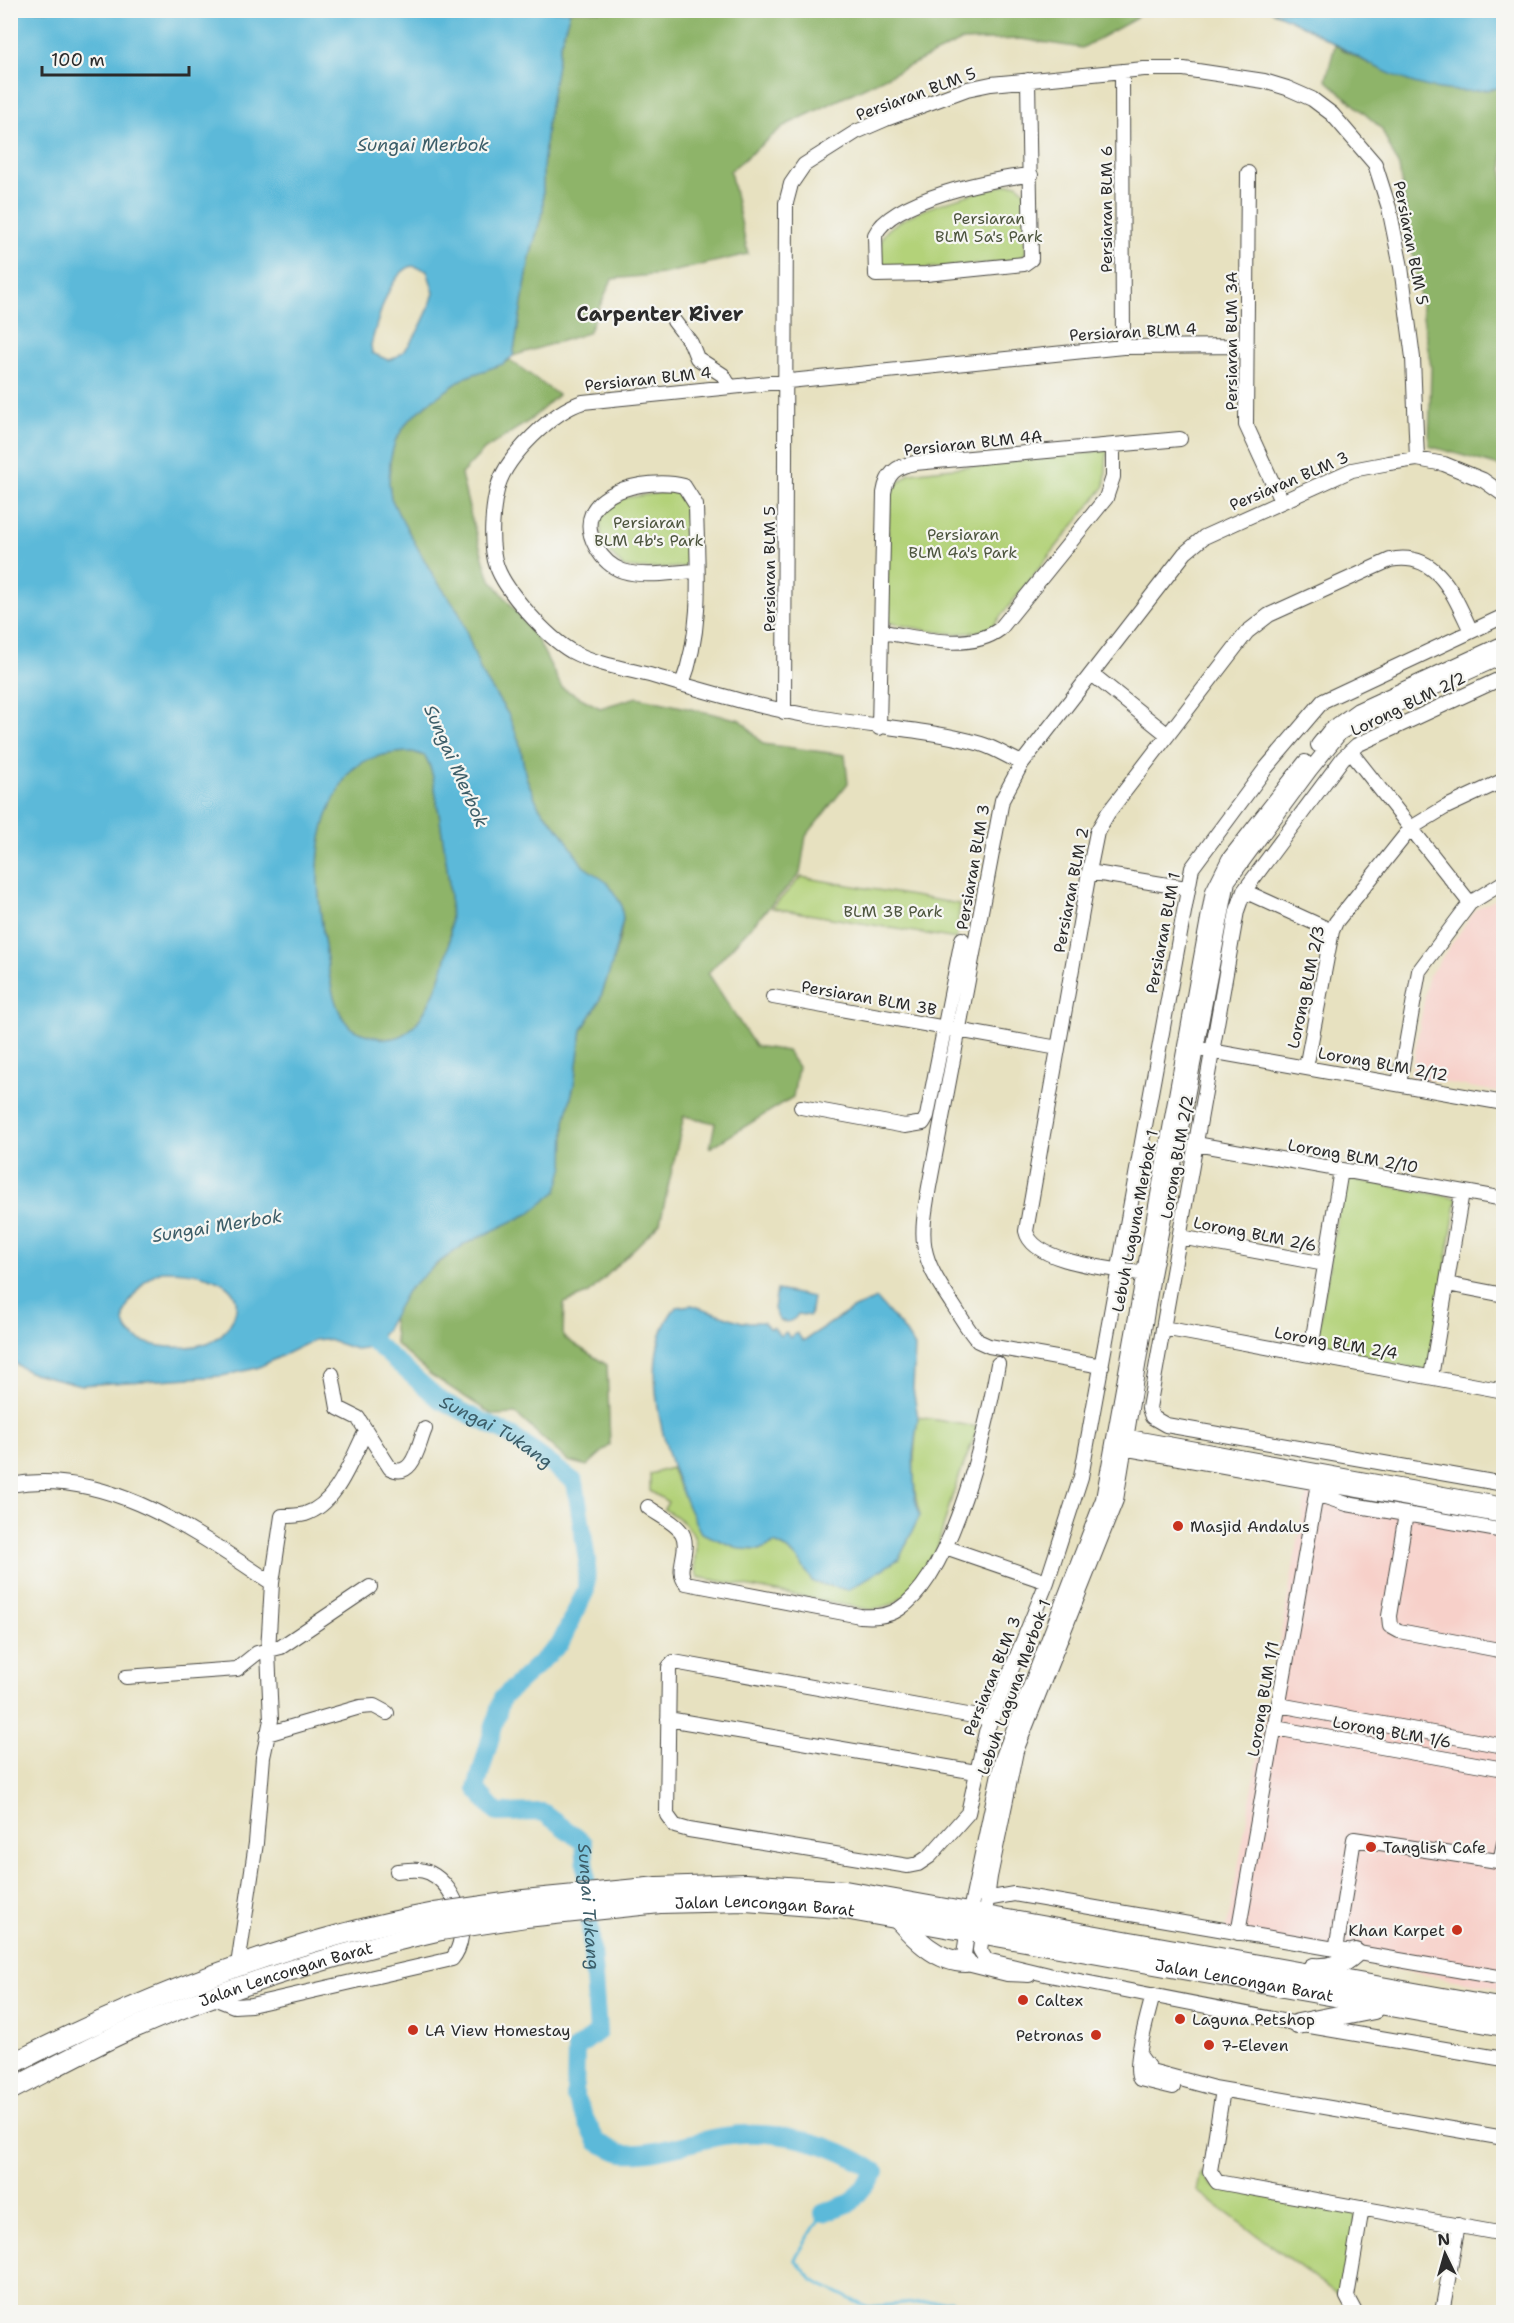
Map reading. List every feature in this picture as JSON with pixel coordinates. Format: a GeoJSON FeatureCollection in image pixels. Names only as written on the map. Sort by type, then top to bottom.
{"type":"FeatureCollection","features":[{"type":"Feature","properties":{"kind":"highway","name":"Jalan Lencongan Barat"},"geometry":{"type":"LineString","coordinates":[[10,2065],[146,2000],[238,1965],[388,1923],[438,1922],[548,1914],[717,1884],[802,1887],[980,1908],[1293,1971],[1503,2009]]}},
{"type":"Feature","properties":{"kind":"highway","name":"Jalan Lencongan Barat"},"geometry":{"type":"LineString","coordinates":[[659,1895],[800,1904],[897,1918],[1503,2026]]}},
{"type":"Feature","properties":{"kind":"highway"},"geometry":{"type":"LineString","coordinates":[[897,1918],[925,1945],[945,1959],[966,1962]]}},
{"type":"Feature","properties":{"kind":"highway","name":"Jalan Lencongan Barat"},"geometry":{"type":"LineString","coordinates":[[10,2090],[119,2035],[211,1997],[359,1950],[438,1922]]}},
{"type":"Feature","properties":{"kind":"highway"},"geometry":{"type":"LineString","coordinates":[[1293,1971],[1306,1968],[1329,1969],[1345,1962],[1355,1953]]}},
{"type":"Feature","properties":{"kind":"highway"},"geometry":{"type":"LineString","coordinates":[[1298,2024],[1365,2010],[1398,2009]]}},
{"type":"Feature","properties":{"kind":"street","name":"Persiaran BLM 5"},"geometry":{"type":"LineString","coordinates":[[784,712],[784,219],[788,193],[804,165],[856,132],[886,118],[968,89],[1028,80],[1122,71],[1184,69],[1264,81],[1312,99],[1332,114],[1366,152],[1382,178],[1401,267],[1413,358],[1417,459]]}},
{"type":"Feature","properties":{"kind":"street","name":"Persiaran BLM 6"},"geometry":{"type":"LineString","coordinates":[[1122,71],[1123,347]]}},
{"type":"Feature","properties":{"kind":"street"},"geometry":{"type":"LineString","coordinates":[[1028,80],[1031,175],[1032,251],[1028,262],[926,274],[876,275],[875,235],[892,216],[943,194],[984,182],[1031,175]]}},
{"type":"Feature","properties":{"kind":"street","name":"Persiaran BLM 3A"},"geometry":{"type":"LineString","coordinates":[[1248,173],[1246,425],[1281,501]]}},
{"type":"Feature","properties":{"kind":"street"},"geometry":{"type":"LineString","coordinates":[[674,321],[690,344],[696,358],[723,375],[730,387]]}},
{"type":"Feature","properties":{"kind":"street","name":"Persiaran BLM 4"},"geometry":{"type":"LineString","coordinates":[[1022,763],[973,742],[784,712],[584,656],[565,647],[523,605],[496,566],[493,538],[496,497],[502,477],[516,452],[574,404],[1123,347],[1246,346]]}},
{"type":"Feature","properties":{"kind":"street","name":"Persiaran BLM 4A"},"geometry":{"type":"LineString","coordinates":[[879,728],[884,493],[886,482],[894,470],[915,463],[1180,439]]}},
{"type":"Feature","properties":{"kind":"street"},"geometry":{"type":"LineString","coordinates":[[882,632],[966,642],[984,639],[1000,628],[1106,498],[1113,477],[1113,445]]}},
{"type":"Feature","properties":{"kind":"street","name":"Persiaran BLM 3"},"geometry":{"type":"LineString","coordinates":[[1102,1366],[989,1347],[978,1341],[927,1264],[923,1241],[924,1217],[1000,808],[1022,763],[1189,547],[1204,537],[1352,470],[1417,459],[1456,468],[1483,480],[1503,495]]}},
{"type":"Feature","properties":{"kind":"street"},"geometry":{"type":"LineString","coordinates":[[682,684],[696,632],[696,571],[696,505],[684,486],[668,484],[629,488],[608,495],[598,504],[590,520],[590,536],[598,552],[612,566],[625,572],[636,573],[696,571]]}},
{"type":"Feature","properties":{"kind":"street","name":"Persiaran BLM 2"},"geometry":{"type":"LineString","coordinates":[[1148,1274],[1052,1256],[1038,1250],[1027,1236],[1089,873],[1101,823],[1247,632],[1262,619],[1390,560],[1412,560],[1435,569],[1446,581],[1471,631]]}},
{"type":"Feature","properties":{"kind":"street","name":"Persiaran BLM 1"},"geometry":{"type":"LineString","coordinates":[[1119,1269],[1186,888],[1195,862],[1266,768],[1323,701],[1503,616]]}},
{"type":"Feature","properties":{"kind":"street","name":"Lebuh Laguna Merbok 1"},"geometry":{"type":"LineString","coordinates":[[966,1962],[964,1954],[974,1933],[990,1877],[1016,1751],[1112,1510],[1118,1441],[1190,1047],[1213,891],[1222,870],[1245,838],[1330,730],[1341,720],[1503,643]]}},
{"type":"Feature","properties":{"kind":"street","name":"Lebuh Laguna Merbok 1"},"geometry":{"type":"LineString","coordinates":[[1190,1047],[1228,880],[1330,744],[1351,726],[1503,656]]}},
{"type":"Feature","properties":{"kind":"street"},"geometry":{"type":"LineString","coordinates":[[1092,674],[1168,735]]}},
{"type":"Feature","properties":{"kind":"street","name":"Lorong BLM 2/2"},"geometry":{"type":"LineString","coordinates":[[1503,677],[1366,739],[1350,751],[1245,891],[1237,911],[1149,1407],[1152,1417],[1161,1423],[1503,1484]]}},
{"type":"Feature","properties":{"kind":"street"},"geometry":{"type":"LineString","coordinates":[[1350,751],[1470,903]]}},
{"type":"Feature","properties":{"kind":"street","name":"Lorong BLM 2/3"},"geometry":{"type":"LineString","coordinates":[[1306,1068],[1332,931],[1343,913],[1411,828],[1436,812],[1503,780]]}},
{"type":"Feature","properties":{"kind":"street"},"geometry":{"type":"LineString","coordinates":[[1089,873],[1186,888]]}},
{"type":"Feature","properties":{"kind":"street"},"geometry":{"type":"LineString","coordinates":[[1399,1084],[1419,971],[1470,903],[1503,882]]}},
{"type":"Feature","properties":{"kind":"street"},"geometry":{"type":"LineString","coordinates":[[1245,891],[1332,931]]}},
{"type":"Feature","properties":{"kind":"street"},"geometry":{"type":"LineString","coordinates":[[801,1107],[905,1126],[922,1124],[927,1116],[962,939]]}},
{"type":"Feature","properties":{"kind":"street","name":"Persiaran BLM 3B"},"geometry":{"type":"LineString","coordinates":[[773,997],[1058,1048]]}},
{"type":"Feature","properties":{"kind":"street","name":"Lorong BLM 2/12"},"geometry":{"type":"LineString","coordinates":[[1190,1047],[1503,1103]]}},
{"type":"Feature","properties":{"kind":"street","name":"Lorong BLM 2/10"},"geometry":{"type":"LineString","coordinates":[[1196,1144],[1503,1199]]}},
{"type":"Feature","properties":{"kind":"street"},"geometry":{"type":"LineString","coordinates":[[1310,1355],[1341,1170]]}},
{"type":"Feature","properties":{"kind":"street"},"geometry":{"type":"LineString","coordinates":[[1431,1377],[1462,1192]]}},
{"type":"Feature","properties":{"kind":"street","name":"Lorong BLM 2/6"},"geometry":{"type":"LineString","coordinates":[[1180,1237],[1325,1264]]}},
{"type":"Feature","properties":{"kind":"street","name":"Persiaran BLM 3"},"geometry":{"type":"LineString","coordinates":[[990,1719],[674,1662],[669,1667],[667,1815],[670,1822],[680,1828],[913,1866],[930,1856],[966,1817],[990,1719],[1047,1582],[1081,1477],[1119,1269]]}},
{"type":"Feature","properties":{"kind":"street"},"geometry":{"type":"LineString","coordinates":[[1447,1284],[1503,1295]]}},
{"type":"Feature","properties":{"kind":"street","name":"Lorong BLM 2/4"},"geometry":{"type":"LineString","coordinates":[[1163,1328],[1503,1391]]}},
{"type":"Feature","properties":{"kind":"street"},"geometry":{"type":"LineString","coordinates":[[648,1507],[682,1533],[685,1542],[681,1572],[686,1583],[860,1616],[877,1617],[905,1605],[931,1575],[945,1546],[984,1434],[998,1364]]}},
{"type":"Feature","properties":{"kind":"street"},"geometry":{"type":"LineString","coordinates":[[332,1374],[338,1408],[358,1418],[390,1468],[398,1471],[408,1468],[414,1459],[425,1429]]}},
{"type":"Feature","properties":{"kind":"street"},"geometry":{"type":"LineString","coordinates":[[238,1965],[256,1843],[267,1734],[271,1720],[268,1651],[272,1584],[282,1516],[306,1514],[326,1501],[339,1482],[365,1432]]}},
{"type":"Feature","properties":{"kind":"street"},"geometry":{"type":"LineString","coordinates":[[1118,1441],[1318,1483],[1503,1516]]}},
{"type":"Feature","properties":{"kind":"street","name":"Lebuh Laguna Merbok 1"},"geometry":{"type":"LineString","coordinates":[[980,1908],[1002,1760],[1100,1506],[1118,1441]]}},
{"type":"Feature","properties":{"kind":"street"},"geometry":{"type":"LineString","coordinates":[[10,1485],[56,1483],[81,1486],[119,1496],[189,1528],[272,1584]]}},
{"type":"Feature","properties":{"kind":"street"},"geometry":{"type":"LineString","coordinates":[[1318,1483],[1347,1504]]}},
{"type":"Feature","properties":{"kind":"street"},"geometry":{"type":"LineString","coordinates":[[1318,1483],[1503,1504]]}},
{"type":"Feature","properties":{"kind":"street","name":"Lorong BLM 1/1"},"geometry":{"type":"LineString","coordinates":[[1238,1933],[1318,1483]]}},
{"type":"Feature","properties":{"kind":"street"},"geometry":{"type":"LineString","coordinates":[[1312,1519],[1330,1507],[1347,1504],[1503,1531]]}},
{"type":"Feature","properties":{"kind":"street"},"geometry":{"type":"LineString","coordinates":[[1406,1514],[1389,1616],[1390,1626],[1399,1632],[1503,1652]]}},
{"type":"Feature","properties":{"kind":"street"},"geometry":{"type":"LineString","coordinates":[[945,1546],[1047,1582]]}},
{"type":"Feature","properties":{"kind":"street"},"geometry":{"type":"LineString","coordinates":[[126,1677],[226,1671],[246,1664],[257,1653],[281,1647],[370,1587]]}},
{"type":"Feature","properties":{"kind":"street","name":"Lorong BLM 1/6"},"geometry":{"type":"LineString","coordinates":[[1279,1705],[1503,1746]]}},
{"type":"Feature","properties":{"kind":"street"},"geometry":{"type":"LineString","coordinates":[[267,1734],[360,1707],[374,1706],[387,1713]]}},
{"type":"Feature","properties":{"kind":"street"},"geometry":{"type":"LineString","coordinates":[[668,1719],[976,1772]]}},
{"type":"Feature","properties":{"kind":"street","name":"Lorong BLM 1/6"},"geometry":{"type":"LineString","coordinates":[[1275,1728],[1503,1769]]}},
{"type":"Feature","properties":{"kind":"street"},"geometry":{"type":"LineString","coordinates":[[1336,1950],[1354,1839],[1502,1862],[1503,1843]]}},
{"type":"Feature","properties":{"kind":"street"},"geometry":{"type":"LineString","coordinates":[[211,1997],[234,2006],[251,2005],[452,1959],[461,1944],[457,1902],[450,1891],[431,1873],[420,1869],[397,1871]]}},
{"type":"Feature","properties":{"kind":"street"},"geometry":{"type":"LineString","coordinates":[[990,1877],[1014,1893],[1503,1978]]}},
{"type":"Feature","properties":{"kind":"street"},"geometry":{"type":"LineString","coordinates":[[980,1908],[1014,1893]]}},
{"type":"Feature","properties":{"kind":"street"},"geometry":{"type":"LineString","coordinates":[[974,1933],[986,1960],[1049,1975],[1298,2024],[1503,2059]]}},
{"type":"Feature","properties":{"kind":"street"},"geometry":{"type":"LineString","coordinates":[[966,1962],[1007,1974],[1049,1975]]}},
{"type":"Feature","properties":{"kind":"street"},"geometry":{"type":"LineString","coordinates":[[1153,1995],[1140,2056],[1151,2072],[1219,2089],[1503,2138]]}},
{"type":"Feature","properties":{"kind":"street"},"geometry":{"type":"LineString","coordinates":[[1219,2089],[1211,2160],[1212,2178],[1222,2184],[1503,2234]]}},
{"type":"Feature","properties":{"kind":"street"},"geometry":{"type":"LineString","coordinates":[[1355,2313],[1347,2297],[1362,2208]]}},
{"type":"Feature","properties":{"kind":"street"},"geometry":{"type":"LineString","coordinates":[[1442,2313],[1458,2225]]}},
{"type":"Feature","properties":{"kind":"shaded area"},"geometry":{"type":"Polygon","coordinates":[[[1503,896],[1503,1093],[1411,1076],[1428,977],[1477,908],[1503,896]]]}},
{"type":"Feature","properties":{"kind":"shaded area"},"geometry":{"type":"Polygon","coordinates":[[[1308,1487],[1503,1522],[1503,1989],[1225,1938],[1308,1487]]]}},
{"type":"Feature","properties":{"kind":"green space"},"geometry":{"type":"Polygon","coordinates":[[[570,11],[1140,11],[1135,19],[1082,48],[1021,39],[961,41],[784,126],[730,171],[748,254],[663,274],[612,279],[588,333],[513,356],[530,257],[543,210],[543,169],[547,124],[560,46],[570,11]]]}},
{"type":"Feature","properties":{"kind":"green space"},"geometry":{"type":"Polygon","coordinates":[[[1335,45],[1395,75],[1437,88],[1480,90],[1503,87],[1503,467],[1429,446],[1431,367],[1399,167],[1381,128],[1326,80],[1335,45]]]}},
{"type":"Feature","properties":{"kind":"green space","name":"Persiaran BLM 5a's Park"},"geometry":{"type":"Polygon","coordinates":[[[1008,184],[1017,184],[1024,190],[1026,251],[1020,261],[893,271],[880,266],[882,238],[889,229],[902,220],[939,204],[1008,184]]]}},
{"type":"Feature","properties":{"kind":"green space"},"geometry":{"type":"Polygon","coordinates":[[[510,360],[558,395],[529,421],[485,449],[461,474],[489,577],[536,637],[562,688],[600,708],[637,697],[741,720],[763,744],[845,755],[848,783],[806,836],[800,874],[708,973],[755,1046],[787,1051],[798,1067],[793,1097],[710,1148],[715,1123],[684,1116],[660,1223],[589,1293],[564,1303],[563,1337],[607,1365],[610,1445],[587,1466],[568,1461],[516,1414],[493,1415],[431,1375],[396,1344],[392,1315],[407,1291],[423,1275],[465,1244],[505,1224],[564,1166],[565,1121],[574,1085],[582,1030],[599,1002],[620,937],[623,919],[621,904],[608,884],[583,866],[553,822],[539,807],[526,777],[519,741],[508,714],[481,672],[459,612],[434,577],[391,498],[390,461],[395,441],[408,421],[431,401],[466,377],[510,360]]]}},
{"type":"Feature","properties":{"kind":"green space","name":"Persiaran BLM 4a's Park"},"geometry":{"type":"Polygon","coordinates":[[[1107,450],[1105,486],[992,627],[979,631],[952,633],[886,622],[889,491],[910,473],[1107,450]]]}},
{"type":"Feature","properties":{"kind":"green space","name":"Persiaran BLM 4b's Park"},"geometry":{"type":"Polygon","coordinates":[[[674,491],[686,505],[689,567],[641,569],[623,567],[602,544],[600,520],[608,507],[623,498],[674,491]]]}},
{"type":"Feature","properties":{"kind":"green space"},"geometry":{"type":"Polygon","coordinates":[[[413,752],[425,756],[431,769],[448,874],[450,935],[441,976],[420,1018],[402,1035],[383,1039],[352,1029],[344,1019],[335,1000],[320,906],[319,848],[329,810],[351,770],[377,756],[413,752]]]}},
{"type":"Feature","properties":{"kind":"green space","name":"BLM 3B Park"},"geometry":{"type":"Polygon","coordinates":[[[801,877],[960,904],[956,939],[772,908],[801,877]]]}},
{"type":"Feature","properties":{"kind":"green space"},"geometry":{"type":"Polygon","coordinates":[[[1344,1178],[1457,1198],[1428,1371],[1315,1350],[1344,1178]]]}},
{"type":"Feature","properties":{"kind":"green space"},"geometry":{"type":"Polygon","coordinates":[[[918,1417],[978,1427],[953,1493],[937,1549],[915,1587],[893,1604],[871,1610],[698,1577],[695,1567],[694,1535],[686,1525],[664,1509],[668,1502],[650,1491],[650,1474],[671,1468],[701,1533],[741,1549],[760,1550],[774,1543],[781,1546],[797,1558],[812,1582],[882,1569],[899,1559],[920,1515],[914,1478],[918,1417]]]}},
{"type":"Feature","properties":{"kind":"green space"},"geometry":{"type":"Polygon","coordinates":[[[1201,2171],[1213,2186],[1357,2213],[1346,2303],[1197,2191],[1201,2171]]]}},
{"type":"Feature","properties":{"kind":"water","name":"Sungai Merbok"},"geometry":{"type":"Polygon","coordinates":[[[11,10],[570,11],[560,46],[547,124],[543,169],[543,210],[530,257],[513,356],[503,364],[466,377],[431,401],[408,421],[395,441],[390,461],[389,483],[391,498],[398,513],[434,577],[459,612],[481,672],[508,714],[519,741],[526,777],[539,807],[562,833],[583,866],[608,883],[621,904],[623,919],[612,964],[599,1002],[582,1030],[574,1085],[565,1121],[564,1166],[557,1191],[530,1213],[465,1244],[435,1265],[407,1291],[385,1331],[375,1343],[365,1348],[355,1349],[325,1339],[314,1340],[257,1368],[222,1376],[81,1385],[29,1372],[11,1361],[11,10]],[[412,266],[396,279],[390,289],[380,312],[371,345],[372,353],[388,360],[404,351],[411,342],[423,322],[434,293],[427,270],[412,266]],[[413,752],[391,754],[363,762],[346,777],[329,810],[323,829],[318,867],[320,906],[335,1000],[344,1019],[352,1029],[383,1039],[402,1035],[420,1018],[441,976],[450,935],[448,874],[433,776],[425,756],[413,752]],[[162,1271],[141,1286],[125,1312],[125,1326],[134,1337],[165,1347],[184,1347],[201,1345],[214,1340],[226,1330],[234,1316],[236,1303],[233,1292],[224,1284],[213,1278],[186,1272],[162,1271]]]}},
{"type":"Feature","properties":{"kind":"water"},"geometry":{"type":"Polygon","coordinates":[[[1271,11],[1503,11],[1503,87],[1468,91],[1436,89],[1408,81],[1271,11]]]}},
{"type":"Feature","properties":{"kind":"water"},"geometry":{"type":"Polygon","coordinates":[[[777,1290],[813,1297],[810,1316],[798,1314],[790,1321],[779,1320],[774,1309],[777,1290]]]}},
{"type":"Feature","properties":{"kind":"water"},"geometry":{"type":"Polygon","coordinates":[[[877,1299],[904,1330],[915,1347],[913,1389],[918,1417],[913,1455],[915,1500],[920,1515],[899,1559],[848,1590],[812,1582],[792,1553],[774,1543],[760,1550],[741,1549],[701,1533],[689,1510],[668,1452],[660,1420],[656,1388],[656,1357],[663,1330],[676,1307],[692,1305],[742,1322],[763,1322],[770,1329],[773,1327],[780,1336],[786,1332],[790,1338],[797,1333],[803,1341],[854,1308],[877,1299]]]}},
{"type":"Feature","properties":{"kind":"waterway","name":"Sungai Tukang"},"geometry":{"type":"LineString","coordinates":[[362,1324],[375,1343],[440,1400],[512,1436],[575,1482],[587,1560],[586,1590],[560,1644],[502,1698],[476,1789],[497,1813],[543,1812],[584,1843],[598,2032],[576,2049],[575,2098],[597,2142],[620,2152],[634,2153],[723,2136],[743,2134],[783,2136],[823,2145],[876,2172],[852,2202],[823,2213]]}},
{"type":"Feature","properties":{"kind":"waterway"},"geometry":{"type":"LineString","coordinates":[[823,2213],[795,2259],[812,2280],[866,2307],[951,2300],[963,2312]]}},
{"type":"Feature","properties":{"kind":"place","name":"Masjid Andalus"},"geometry":{"type":"Point","coordinates":[1178,1526]}},
{"type":"Feature","properties":{"kind":"place","name":"Tanglish Cafe"},"geometry":{"type":"Point","coordinates":[1371,1847]}},
{"type":"Feature","properties":{"kind":"place","name":"Khan Karpet"},"geometry":{"type":"Point","coordinates":[1457,1930]}},
{"type":"Feature","properties":{"kind":"place","name":"Caltex"},"geometry":{"type":"Point","coordinates":[1023,2000]}},
{"type":"Feature","properties":{"kind":"place","name":"Laguna Petshop"},"geometry":{"type":"Point","coordinates":[1180,2019]}},
{"type":"Feature","properties":{"kind":"place","name":"LA View Homestay"},"geometry":{"type":"Point","coordinates":[413,2030]}},
{"type":"Feature","properties":{"kind":"place","name":"Petronas"},"geometry":{"type":"Point","coordinates":[1096,2035]}},
{"type":"Feature","properties":{"kind":"place","name":"7-Eleven"},"geometry":{"type":"Point","coordinates":[1209,2045]}},
{"type":"Feature","properties":{"kind":"district","name":"Carpenter River"},"geometry":{"type":"Point","coordinates":[660,314]}}]}
